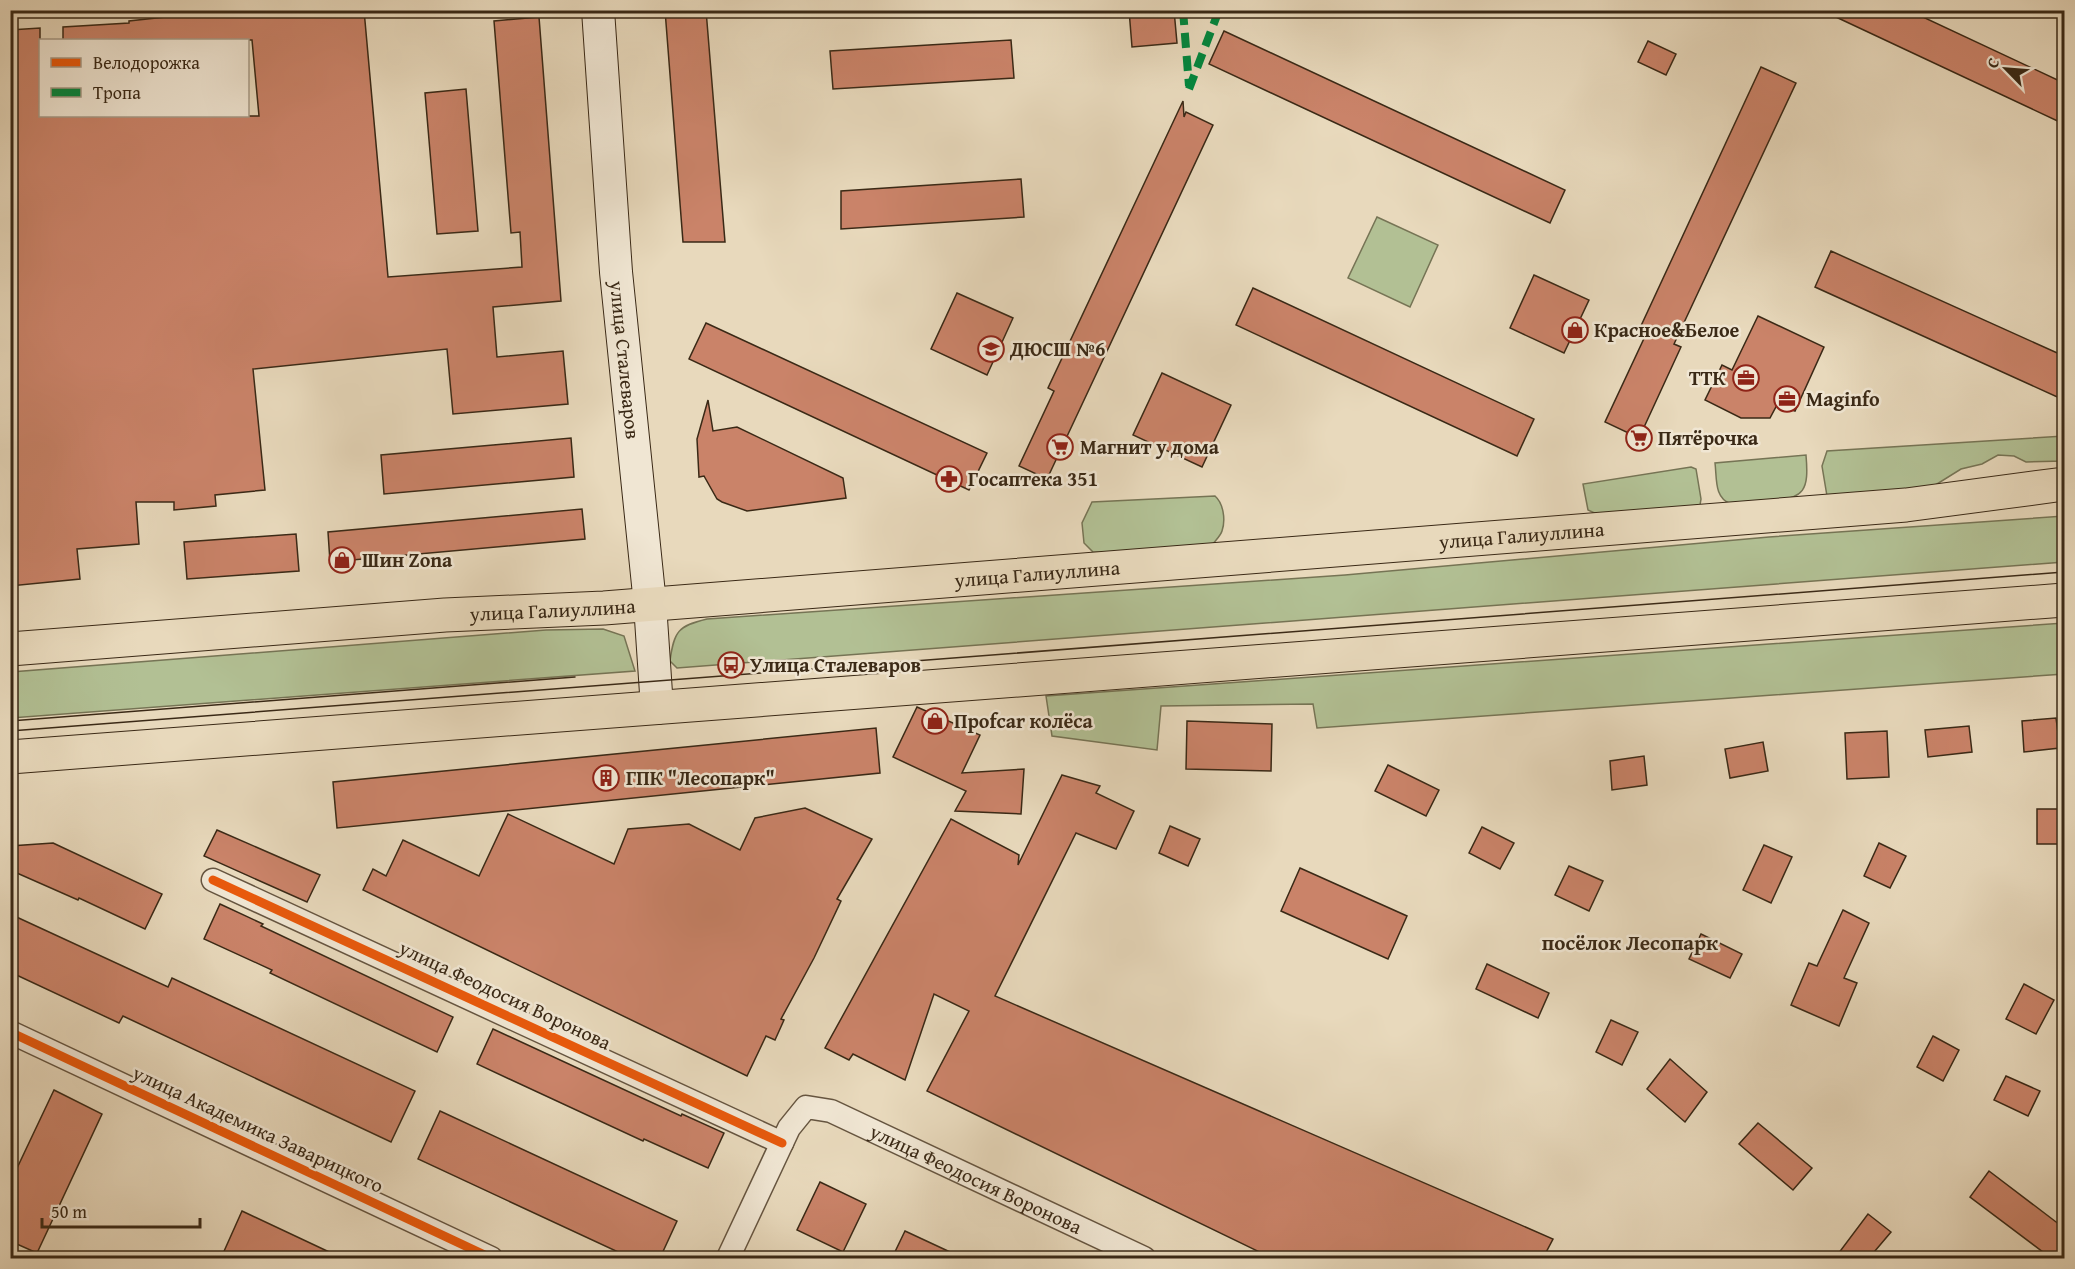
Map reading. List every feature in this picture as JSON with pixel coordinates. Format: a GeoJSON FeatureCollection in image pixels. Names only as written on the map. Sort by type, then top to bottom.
{"type":"FeatureCollection","features":[{"type":"Feature","properties":{"kind":"main road","name":"улица Сталеваров"},"geometry":{"type":"LineString","coordinates":[[598,10],[616,272],[650,604],[657,708]]}},
{"type":"Feature","properties":{"kind":"main road","name":"улица Галиуллина"},"geometry":{"type":"LineString","coordinates":[[10,649],[434,616],[650,604],[1906,505],[2064,484]]}},
{"type":"Feature","properties":{"kind":"main road"},"geometry":{"type":"LineString","coordinates":[[10,757],[2064,600]]}},
{"type":"Feature","properties":{"kind":"street","name":"улица Феодосия Воронова"},"geometry":{"type":"LineString","coordinates":[[213,880],[782,1143],[789,1128],[806,1107],[831,1111],[1144,1258]]}},
{"type":"Feature","properties":{"kind":"street","name":"улица Академика Заварицкого"},"geometry":{"type":"LineString","coordinates":[[10,1032],[491,1258]]}},
{"type":"Feature","properties":{"kind":"street"},"geometry":{"type":"LineString","coordinates":[[728,1258],[782,1143]]}},
{"type":"Feature","properties":{"kind":"green space"},"geometry":{"type":"Polygon","coordinates":[[[1377,217],[1438,245],[1410,307],[1348,278],[1377,217]]]}},
{"type":"Feature","properties":{"kind":"green space"},"geometry":{"type":"Polygon","coordinates":[[[2064,436],[2064,461],[2026,462],[2014,456],[1998,455],[1982,464],[1961,469],[1929,489],[1827,496],[1822,466],[1827,451],[2064,436]]]}},
{"type":"Feature","properties":{"kind":"green space"},"geometry":{"type":"Polygon","coordinates":[[[1806,455],[1807,477],[1798,495],[1782,500],[1731,504],[1719,493],[1715,463],[1806,455]]]}},
{"type":"Feature","properties":{"kind":"green space"},"geometry":{"type":"Polygon","coordinates":[[[1691,467],[1696,469],[1700,505],[1603,517],[1588,510],[1583,484],[1691,467]]]}},
{"type":"Feature","properties":{"kind":"green space"},"geometry":{"type":"Polygon","coordinates":[[[1215,496],[1222,507],[1224,521],[1221,533],[1213,544],[1110,553],[1093,552],[1084,543],[1082,523],[1092,502],[1215,496]]]}},
{"type":"Feature","properties":{"kind":"green space"},"geometry":{"type":"Polygon","coordinates":[[[2064,516],[2064,562],[677,668],[670,661],[673,643],[679,631],[690,624],[707,619],[1345,575],[1769,537],[2064,516]]]}},
{"type":"Feature","properties":{"kind":"green space"},"geometry":{"type":"Polygon","coordinates":[[[2064,623],[2064,674],[1317,728],[1313,704],[1161,706],[1157,750],[1052,736],[1046,696],[2064,623]]]}},
{"type":"Feature","properties":{"kind":"green space"},"geometry":{"type":"Polygon","coordinates":[[[603,629],[624,636],[635,671],[11,718],[11,672],[546,630],[603,629]]]}},
{"type":"Feature","properties":{"kind":"building"},"geometry":{"type":"Polygon","coordinates":[[[262,10],[364,10],[388,277],[522,267],[520,232],[511,233],[494,21],[539,17],[561,301],[493,307],[497,357],[563,351],[568,404],[453,414],[447,349],[253,369],[265,490],[215,495],[216,506],[174,510],[174,502],[136,502],[139,544],[77,549],[80,579],[10,586],[10,30],[40,28],[39,117],[259,116],[252,40],[63,39],[63,27],[129,23],[129,21],[262,10]]]}},
{"type":"Feature","properties":{"kind":"building"},"geometry":{"type":"Polygon","coordinates":[[[665,10],[706,10],[725,242],[683,242],[665,10]]]}},
{"type":"Feature","properties":{"kind":"building"},"geometry":{"type":"Polygon","coordinates":[[[1129,10],[1174,10],[1177,43],[1132,47],[1129,10]]]}},
{"type":"Feature","properties":{"kind":"building"},"geometry":{"type":"Polygon","coordinates":[[[1821,10],[1908,10],[2064,83],[2064,124],[1821,10]]]}},
{"type":"Feature","properties":{"kind":"building"},"geometry":{"type":"Polygon","coordinates":[[[1224,31],[1565,190],[1550,223],[1209,64],[1224,31]]]}},
{"type":"Feature","properties":{"kind":"building"},"geometry":{"type":"Polygon","coordinates":[[[1011,40],[1014,78],[833,89],[830,51],[1011,40]]]}},
{"type":"Feature","properties":{"kind":"building"},"geometry":{"type":"Polygon","coordinates":[[[1648,41],[1676,54],[1666,75],[1638,62],[1648,41]]]}},
{"type":"Feature","properties":{"kind":"building"},"geometry":{"type":"Polygon","coordinates":[[[1761,67],[1796,83],[1674,344],[1681,347],[1639,438],[1605,422],[1647,332],[1640,328],[1761,67]]]}},
{"type":"Feature","properties":{"kind":"building"},"geometry":{"type":"Polygon","coordinates":[[[466,89],[478,231],[437,234],[425,93],[466,89]]]}},
{"type":"Feature","properties":{"kind":"building"},"geometry":{"type":"Polygon","coordinates":[[[1183,101],[1184,117],[1186,112],[1213,125],[1047,479],[1019,466],[1054,391],[1048,388],[1183,101]]]}},
{"type":"Feature","properties":{"kind":"building"},"geometry":{"type":"Polygon","coordinates":[[[1021,179],[1024,217],[841,229],[841,191],[1021,179]]]}},
{"type":"Feature","properties":{"kind":"building"},"geometry":{"type":"Polygon","coordinates":[[[1831,251],[2064,356],[2064,400],[1815,287],[1831,251]]]}},
{"type":"Feature","properties":{"kind":"building"},"geometry":{"type":"Polygon","coordinates":[[[1534,275],[1589,300],[1564,353],[1510,328],[1534,275]]]}},
{"type":"Feature","properties":{"kind":"building"},"geometry":{"type":"Polygon","coordinates":[[[1253,288],[1534,419],[1517,456],[1236,325],[1253,288]]]}},
{"type":"Feature","properties":{"kind":"building"},"geometry":{"type":"Polygon","coordinates":[[[957,293],[1013,318],[987,375],[931,349],[957,293]]]}},
{"type":"Feature","properties":{"kind":"building"},"geometry":{"type":"Polygon","coordinates":[[[1758,316],[1824,347],[1795,411],[1777,405],[1770,418],[1741,418],[1705,400],[1722,365],[1732,370],[1758,316]]]}},
{"type":"Feature","properties":{"kind":"building"},"geometry":{"type":"Polygon","coordinates":[[[706,323],[987,453],[969,490],[689,359],[706,323]]]}},
{"type":"Feature","properties":{"kind":"building"},"geometry":{"type":"Polygon","coordinates":[[[1162,373],[1231,405],[1202,467],[1133,435],[1162,373]]]}},
{"type":"Feature","properties":{"kind":"building"},"geometry":{"type":"Polygon","coordinates":[[[708,400],[713,431],[737,427],[843,478],[846,498],[747,511],[717,499],[704,476],[699,477],[697,439],[708,400]]]}},
{"type":"Feature","properties":{"kind":"building"},"geometry":{"type":"Polygon","coordinates":[[[571,438],[574,477],[384,494],[381,455],[571,438]]]}},
{"type":"Feature","properties":{"kind":"building"},"geometry":{"type":"Polygon","coordinates":[[[582,509],[585,539],[330,562],[328,532],[582,509]]]}},
{"type":"Feature","properties":{"kind":"building"},"geometry":{"type":"Polygon","coordinates":[[[296,534],[299,571],[187,579],[184,542],[296,534]]]}},
{"type":"Feature","properties":{"kind":"building"},"geometry":{"type":"Polygon","coordinates":[[[917,707],[980,735],[962,773],[1024,769],[1021,814],[955,811],[966,791],[893,757],[917,707]]]}},
{"type":"Feature","properties":{"kind":"building"},"geometry":{"type":"Polygon","coordinates":[[[2056,718],[2060,748],[2024,752],[2022,721],[2056,718]]]}},
{"type":"Feature","properties":{"kind":"building"},"geometry":{"type":"Polygon","coordinates":[[[1187,721],[1272,724],[1271,771],[1186,769],[1187,721]]]}},
{"type":"Feature","properties":{"kind":"building"},"geometry":{"type":"Polygon","coordinates":[[[1969,726],[1972,752],[1928,757],[1925,730],[1969,726]]]}},
{"type":"Feature","properties":{"kind":"building","name":"ГПК \"Лесопарк\""},"geometry":{"type":"Polygon","coordinates":[[[876,728],[880,773],[337,828],[333,782],[876,728]]]}},
{"type":"Feature","properties":{"kind":"building"},"geometry":{"type":"Polygon","coordinates":[[[1887,731],[1889,777],[1847,779],[1845,733],[1887,731]]]}},
{"type":"Feature","properties":{"kind":"building"},"geometry":{"type":"Polygon","coordinates":[[[1763,742],[1768,771],[1730,778],[1725,749],[1763,742]]]}},
{"type":"Feature","properties":{"kind":"building"},"geometry":{"type":"Polygon","coordinates":[[[1644,756],[1647,785],[1612,790],[1610,761],[1644,756]]]}},
{"type":"Feature","properties":{"kind":"building"},"geometry":{"type":"Polygon","coordinates":[[[1388,765],[1439,790],[1426,816],[1375,791],[1388,765]]]}},
{"type":"Feature","properties":{"kind":"building"},"geometry":{"type":"Polygon","coordinates":[[[1062,775],[1100,786],[1096,793],[1134,811],[1116,849],[1076,833],[995,996],[1553,1239],[1543,1258],[1272,1258],[927,1091],[969,1011],[934,994],[905,1080],[853,1054],[849,1060],[825,1048],[951,819],[1019,855],[1018,865],[1062,775]]]}},
{"type":"Feature","properties":{"kind":"building"},"geometry":{"type":"Polygon","coordinates":[[[805,808],[872,839],[837,899],[841,901],[781,1019],[784,1020],[775,1040],[766,1036],[747,1076],[363,890],[373,869],[386,876],[403,840],[479,876],[508,814],[614,864],[628,829],[689,824],[740,850],[755,818],[805,808]]]}},
{"type":"Feature","properties":{"kind":"building"},"geometry":{"type":"Polygon","coordinates":[[[2037,809],[2064,809],[2064,844],[2037,844],[2037,809]]]}},
{"type":"Feature","properties":{"kind":"building"},"geometry":{"type":"Polygon","coordinates":[[[1170,826],[1200,839],[1188,866],[1159,853],[1170,826]]]}},
{"type":"Feature","properties":{"kind":"building"},"geometry":{"type":"Polygon","coordinates":[[[1482,827],[1514,843],[1500,869],[1469,853],[1482,827]]]}},
{"type":"Feature","properties":{"kind":"building"},"geometry":{"type":"Polygon","coordinates":[[[217,830],[320,875],[307,902],[204,856],[217,830]]]}},
{"type":"Feature","properties":{"kind":"building"},"geometry":{"type":"Polygon","coordinates":[[[53,843],[162,894],[145,929],[79,898],[78,900],[10,870],[10,846],[53,843]]]}},
{"type":"Feature","properties":{"kind":"building"},"geometry":{"type":"Polygon","coordinates":[[[1879,843],[1906,856],[1890,888],[1864,876],[1879,843]]]}},
{"type":"Feature","properties":{"kind":"building"},"geometry":{"type":"Polygon","coordinates":[[[1764,845],[1792,857],[1771,903],[1743,890],[1764,845]]]}},
{"type":"Feature","properties":{"kind":"building"},"geometry":{"type":"Polygon","coordinates":[[[1569,866],[1603,881],[1589,911],[1555,895],[1569,866]]]}},
{"type":"Feature","properties":{"kind":"building"},"geometry":{"type":"Polygon","coordinates":[[[1300,868],[1407,916],[1388,959],[1281,911],[1300,868]]]}},
{"type":"Feature","properties":{"kind":"building"},"geometry":{"type":"Polygon","coordinates":[[[220,904],[263,924],[261,926],[453,1017],[437,1052],[204,939],[220,904]]]}},
{"type":"Feature","properties":{"kind":"building"},"geometry":{"type":"Polygon","coordinates":[[[1843,910],[1869,923],[1844,978],[1857,983],[1839,1026],[1791,1005],[1809,963],[1817,966],[1843,910]]]}},
{"type":"Feature","properties":{"kind":"building"},"geometry":{"type":"Polygon","coordinates":[[[10,914],[168,987],[172,978],[415,1091],[391,1142],[123,1016],[119,1023],[10,972],[10,914]]]}},
{"type":"Feature","properties":{"kind":"building"},"geometry":{"type":"Polygon","coordinates":[[[1701,934],[1742,954],[1730,978],[1689,959],[1701,934]]]}},
{"type":"Feature","properties":{"kind":"building"},"geometry":{"type":"Polygon","coordinates":[[[1487,964],[1549,993],[1538,1018],[1476,989],[1487,964]]]}},
{"type":"Feature","properties":{"kind":"building"},"geometry":{"type":"Polygon","coordinates":[[[2024,984],[2054,1000],[2036,1034],[2006,1019],[2024,984]]]}},
{"type":"Feature","properties":{"kind":"building"},"geometry":{"type":"Polygon","coordinates":[[[1611,1020],[1638,1032],[1622,1065],[1596,1052],[1611,1020]]]}},
{"type":"Feature","properties":{"kind":"building"},"geometry":{"type":"Polygon","coordinates":[[[493,1029],[681,1116],[682,1114],[724,1133],[708,1168],[644,1139],[643,1141],[477,1064],[493,1029]]]}},
{"type":"Feature","properties":{"kind":"building"},"geometry":{"type":"Polygon","coordinates":[[[1933,1036],[1959,1050],[1943,1081],[1917,1067],[1933,1036]]]}},
{"type":"Feature","properties":{"kind":"building"},"geometry":{"type":"Polygon","coordinates":[[[1670,1059],[1707,1092],[1685,1122],[1647,1089],[1670,1059]]]}},
{"type":"Feature","properties":{"kind":"building"},"geometry":{"type":"Polygon","coordinates":[[[2006,1076],[2040,1091],[2028,1116],[1994,1100],[2006,1076]]]}},
{"type":"Feature","properties":{"kind":"building"},"geometry":{"type":"Polygon","coordinates":[[[54,1090],[102,1114],[37,1253],[10,1241],[10,1183],[54,1090]]]}},
{"type":"Feature","properties":{"kind":"building"},"geometry":{"type":"Polygon","coordinates":[[[440,1111],[677,1221],[660,1258],[631,1258],[418,1159],[440,1111]]]}},
{"type":"Feature","properties":{"kind":"building"},"geometry":{"type":"Polygon","coordinates":[[[1758,1123],[1812,1168],[1793,1190],[1739,1144],[1758,1123]]]}},
{"type":"Feature","properties":{"kind":"building"},"geometry":{"type":"Polygon","coordinates":[[[1989,1171],[2064,1228],[2064,1250],[2058,1258],[2051,1258],[1970,1197],[1989,1171]]]}},
{"type":"Feature","properties":{"kind":"building"},"geometry":{"type":"Polygon","coordinates":[[[820,1182],[866,1204],[843,1252],[797,1230],[820,1182]]]}},
{"type":"Feature","properties":{"kind":"building"},"geometry":{"type":"Polygon","coordinates":[[[242,1211],[342,1258],[221,1258],[242,1211]]]}},
{"type":"Feature","properties":{"kind":"building"},"geometry":{"type":"Polygon","coordinates":[[[1868,1214],[1891,1232],[1869,1258],[1835,1258],[1868,1214]]]}},
{"type":"Feature","properties":{"kind":"building"},"geometry":{"type":"Polygon","coordinates":[[[905,1231],[963,1258],[892,1258],[905,1231]]]}},
{"type":"Feature","properties":{"kind":"tram line"},"geometry":{"type":"LineString","coordinates":[[10,731],[2064,572]]}},
{"type":"Feature","properties":{"kind":"tram line"},"geometry":{"type":"LineString","coordinates":[[10,721],[575,677]]}},
{"type":"Feature","properties":{"kind":"marked path"},"geometry":{"type":"LineString","coordinates":[[1183,10],[1189,86]]}},
{"type":"Feature","properties":{"kind":"marked path"},"geometry":{"type":"LineString","coordinates":[[1189,89],[1219,10]]}},
{"type":"Feature","properties":{"kind":"cycle path"},"geometry":{"type":"LineString","coordinates":[[213,880],[782,1143]]}},
{"type":"Feature","properties":{"kind":"cycle path"},"geometry":{"type":"LineString","coordinates":[[10,1032],[491,1258]]}},
{"type":"Feature","properties":{"kind":"place","name":"Красное&Белое"},"geometry":{"type":"Point","coordinates":[1575,330]}},
{"type":"Feature","properties":{"kind":"place","name":"ДЮСШ №6"},"geometry":{"type":"Point","coordinates":[991,349]}},
{"type":"Feature","properties":{"kind":"place","name":"ТТК"},"geometry":{"type":"Point","coordinates":[1746,378]}},
{"type":"Feature","properties":{"kind":"place","name":"Maginfo"},"geometry":{"type":"Point","coordinates":[1787,399]}},
{"type":"Feature","properties":{"kind":"place","name":"Пятёрочка"},"geometry":{"type":"Point","coordinates":[1639,438]}},
{"type":"Feature","properties":{"kind":"place","name":"Магнит у дома"},"geometry":{"type":"Point","coordinates":[1060,447]}},
{"type":"Feature","properties":{"kind":"place","name":"Госаптека 351"},"geometry":{"type":"Point","coordinates":[949,479]}},
{"type":"Feature","properties":{"kind":"place","name":"Шин Zona"},"geometry":{"type":"Point","coordinates":[342,560]}},
{"type":"Feature","properties":{"kind":"place","name":"Улица Сталеваров"},"geometry":{"type":"Point","coordinates":[731,665]}},
{"type":"Feature","properties":{"kind":"place","name":"Проfcar колёса"},"geometry":{"type":"Point","coordinates":[935,721]}},
{"type":"Feature","properties":{"kind":"place","name":"ГПК \"Лесопарк\""},"geometry":{"type":"Point","coordinates":[606,778]}},
{"type":"Feature","properties":{"kind":"district","name":"посёлок Лесопарк"},"geometry":{"type":"Point","coordinates":[1630,943]}}]}
